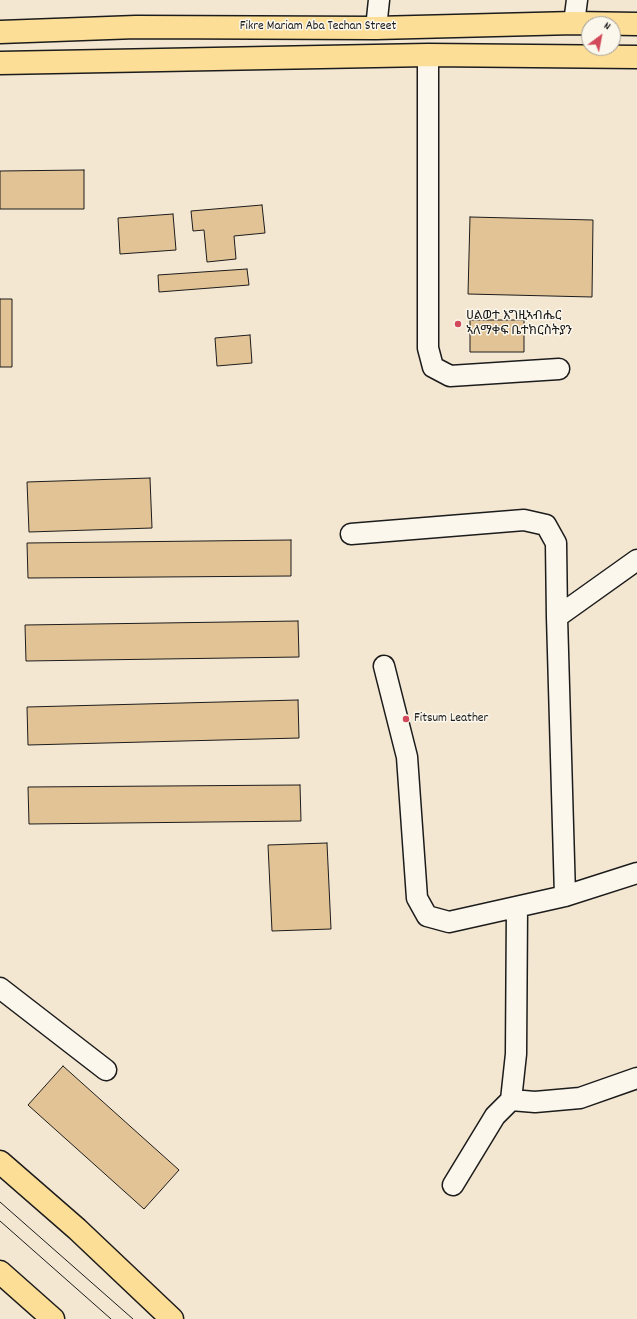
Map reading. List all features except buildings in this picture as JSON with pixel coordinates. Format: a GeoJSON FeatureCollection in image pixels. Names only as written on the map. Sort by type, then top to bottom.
{"type":"FeatureCollection","features":[{"type":"Feature","properties":{"kind":"main road","name":"Fikre Mariam Aba Techan Street"},"geometry":{"type":"LineString","coordinates":[[0,32],[136,27],[376,28],[574,23],[637,24]]}},
{"type":"Feature","properties":{"kind":"main road"},"geometry":{"type":"LineString","coordinates":[[0,63],[279,56],[428,55],[637,57]]}},
{"type":"Feature","properties":{"kind":"main road"},"geometry":{"type":"LineString","coordinates":[[0,1162],[78,1229],[172,1319]]}},
{"type":"Feature","properties":{"kind":"main road"},"geometry":{"type":"LineString","coordinates":[[0,1272],[53,1319]]}},
{"type":"Feature","properties":{"kind":"street"},"geometry":{"type":"LineString","coordinates":[[376,28],[379,0]]}},
{"type":"Feature","properties":{"kind":"street"},"geometry":{"type":"LineString","coordinates":[[574,23],[577,0]]}},
{"type":"Feature","properties":{"kind":"street"},"geometry":{"type":"LineString","coordinates":[[428,55],[428,348],[433,367],[450,376],[559,369]]}},
{"type":"Feature","properties":{"kind":"street"},"geometry":{"type":"LineString","coordinates":[[351,534],[524,520],[546,525],[556,543],[565,896]]}},
{"type":"Feature","properties":{"kind":"street"},"geometry":{"type":"LineString","coordinates":[[557,617],[637,560]]}},
{"type":"Feature","properties":{"kind":"street"},"geometry":{"type":"LineString","coordinates":[[384,666],[407,757],[417,898],[427,916],[449,922],[517,908],[565,896],[637,873]]}},
{"type":"Feature","properties":{"kind":"street"},"geometry":{"type":"LineString","coordinates":[[453,1185],[495,1116],[511,1100],[516,1054],[517,908]]}},
{"type":"Feature","properties":{"kind":"street"},"geometry":{"type":"LineString","coordinates":[[0,988],[106,1070]]}},
{"type":"Feature","properties":{"kind":"street"},"geometry":{"type":"LineString","coordinates":[[511,1100],[535,1102],[580,1098],[637,1078]]}},
{"type":"Feature","properties":{"kind":"tram line"},"geometry":{"type":"LineString","coordinates":[[0,1202],[133,1319]]}},
{"type":"Feature","properties":{"kind":"tram line"},"geometry":{"type":"LineString","coordinates":[[0,1221],[111,1319]]}},
{"type":"Feature","properties":{"kind":"place","name":"ሀልወተ እግዚኣብሔር ኣለማቀፍ ቤተክርስትያን"},"geometry":{"type":"Point","coordinates":[458,324]}},
{"type":"Feature","properties":{"kind":"place","name":"Fitsum Leather"},"geometry":{"type":"Point","coordinates":[406,719]}}]}
